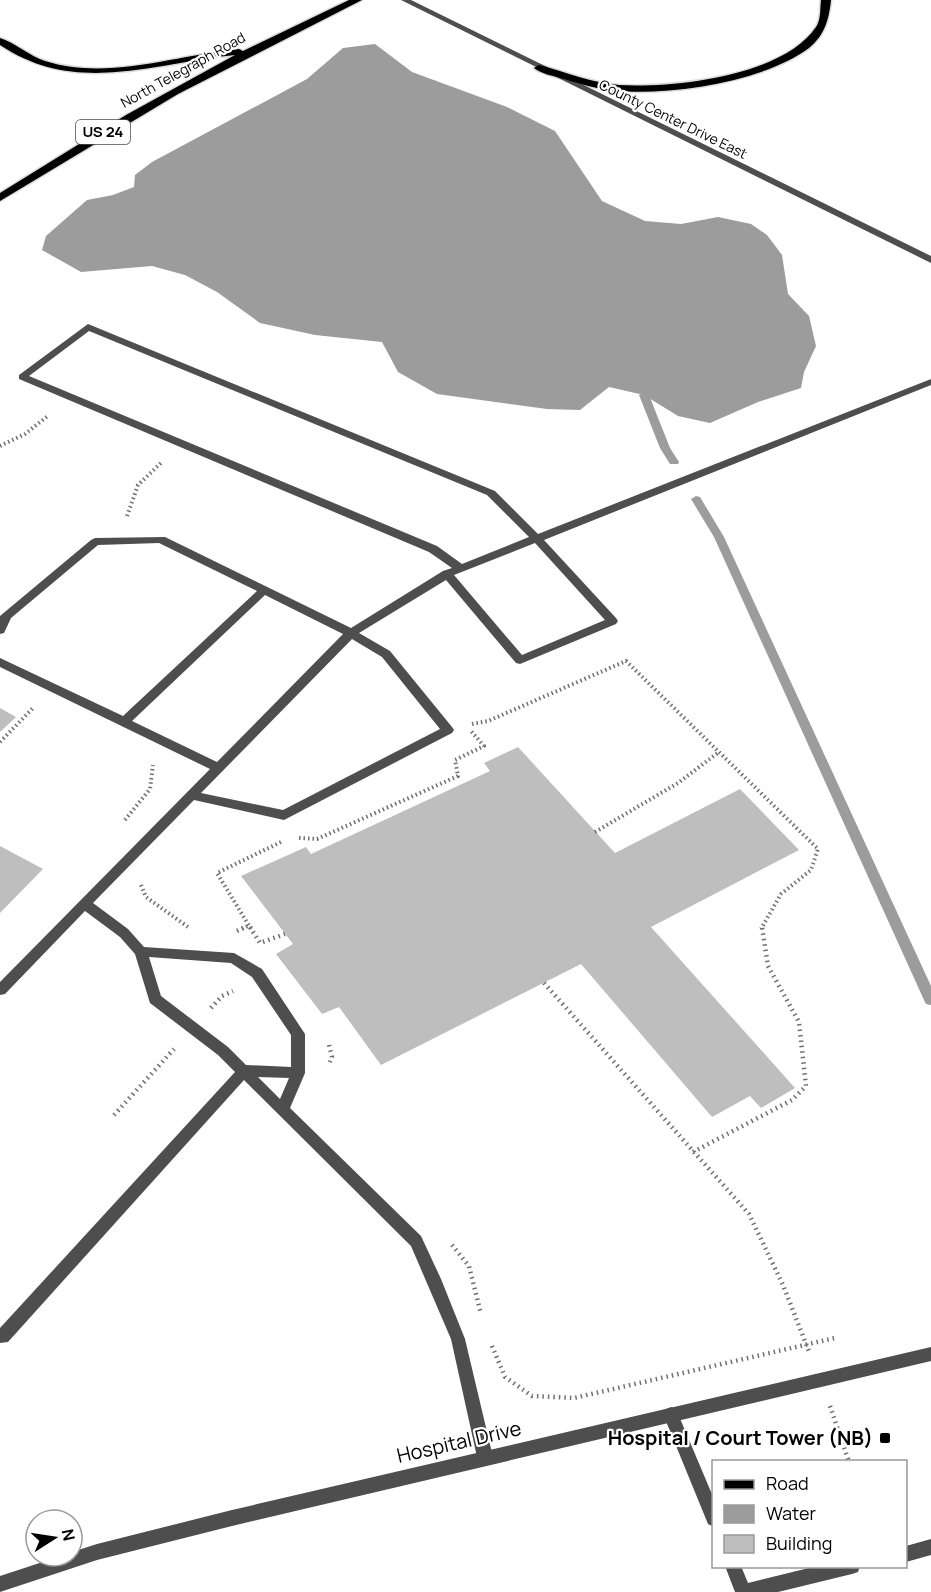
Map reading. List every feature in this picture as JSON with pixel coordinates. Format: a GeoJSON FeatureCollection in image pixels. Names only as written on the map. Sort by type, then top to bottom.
{"type":"FeatureCollection","features":[{"type":"Feature","properties":{"kind":"main road","name":"North Telegraph Road"},"geometry":{"type":"LineString","coordinates":[[0,198],[117,123],[251,50],[357,0]]}},
{"type":"Feature","properties":{"kind":"main road"},"geometry":{"type":"LineString","coordinates":[[539,68],[616,87],[644,89],[666,88],[724,77],[778,61],[807,45],[826,22],[826,0]]}},
{"type":"Feature","properties":{"kind":"main road"},"geometry":{"type":"LineString","coordinates":[[0,41],[24,57],[43,63],[107,72],[144,68],[180,59],[251,50]]}},
{"type":"Feature","properties":{"kind":"street","name":"County Center Drive East"},"geometry":{"type":"LineString","coordinates":[[405,0],[539,68],[837,212],[931,261]]}},
{"type":"Feature","properties":{"kind":"street"},"geometry":{"type":"LineString","coordinates":[[447,574],[520,660],[612,621],[537,539],[490,493],[88,327],[22,377],[433,549],[461,569]]}},
{"type":"Feature","properties":{"kind":"street"},"geometry":{"type":"LineString","coordinates":[[0,990],[351,633],[447,574],[931,382]]}},
{"type":"Feature","properties":{"kind":"street"},"geometry":{"type":"LineString","coordinates":[[0,630],[6,616],[94,542],[161,539],[351,633],[386,654],[448,730],[284,815],[192,795]]}},
{"type":"Feature","properties":{"kind":"street"},"geometry":{"type":"LineString","coordinates":[[123,723],[264,590]]}},
{"type":"Feature","properties":{"kind":"street"},"geometry":{"type":"LineString","coordinates":[[0,662],[219,768]]}},
{"type":"Feature","properties":{"kind":"street"},"geometry":{"type":"LineString","coordinates":[[85,904],[124,933],[141,952],[155,999],[223,1051],[416,1241],[458,1339],[485,1457]]}},
{"type":"Feature","properties":{"kind":"street"},"geometry":{"type":"LineString","coordinates":[[141,952],[204,954],[234,958],[257,973],[298,1034],[298,1073],[283,1108]]}},
{"type":"Feature","properties":{"kind":"street"},"geometry":{"type":"LineString","coordinates":[[0,1335],[3,1337],[244,1071],[298,1073]]}},
{"type":"Feature","properties":{"kind":"street","name":"Hospital Drive"},"geometry":{"type":"LineString","coordinates":[[0,1584],[97,1552],[485,1457],[931,1353]]}},
{"type":"Feature","properties":{"kind":"street"},"geometry":{"type":"LineString","coordinates":[[671,1414],[712,1514]]}},
{"type":"Feature","properties":{"kind":"street"},"geometry":{"type":"LineString","coordinates":[[907,1554],[931,1547]]}},
{"type":"Feature","properties":{"kind":"street"},"geometry":{"type":"LineString","coordinates":[[734,1568],[744,1592],[844,1568]]}},
{"type":"Feature","properties":{"kind":"path"},"geometry":{"type":"LineString","coordinates":[[0,446],[26,434],[70,398]]}},
{"type":"Feature","properties":{"kind":"path"},"geometry":{"type":"LineString","coordinates":[[118,541],[138,485],[181,444]]}},
{"type":"Feature","properties":{"kind":"path"},"geometry":{"type":"LineString","coordinates":[[285,934],[260,943],[217,873],[289,838],[317,839],[458,776],[455,760],[484,746],[467,726],[488,721],[626,661],[818,849],[811,870],[781,894],[761,929],[768,966],[798,1022],[806,1086],[792,1100],[693,1152]]}},
{"type":"Feature","properties":{"kind":"path"},"geometry":{"type":"LineString","coordinates":[[0,742],[36,705]]}},
{"type":"Feature","properties":{"kind":"path"},"geometry":{"type":"LineString","coordinates":[[595,832],[678,783],[719,752]]}},
{"type":"Feature","properties":{"kind":"path"},"geometry":{"type":"LineString","coordinates":[[119,827],[150,789],[153,764],[144,759]]}},
{"type":"Feature","properties":{"kind":"path"},"geometry":{"type":"LineString","coordinates":[[119,870],[139,881],[146,897],[189,928]]}},
{"type":"Feature","properties":{"kind":"path"},"geometry":{"type":"LineString","coordinates":[[234,932],[250,925]]}},
{"type":"Feature","properties":{"kind":"path"},"geometry":{"type":"LineString","coordinates":[[544,983],[749,1214],[783,1286],[849,1460]]}},
{"type":"Feature","properties":{"kind":"path"},"geometry":{"type":"LineString","coordinates":[[445,1237],[469,1266],[483,1320]]}},
{"type":"Feature","properties":{"kind":"path"},"geometry":{"type":"LineString","coordinates":[[489,1340],[505,1377],[532,1396],[574,1398],[835,1338]]}},
{"type":"Feature","properties":{"kind":"water"},"geometry":{"type":"Polygon","coordinates":[[[375,44],[412,72],[507,107],[555,131],[602,201],[645,221],[681,224],[718,217],[751,224],[767,235],[782,255],[788,294],[809,316],[816,346],[804,372],[801,388],[758,402],[710,423],[678,416],[644,395],[609,387],[580,410],[547,409],[437,394],[398,372],[382,342],[315,335],[260,323],[217,292],[185,275],[152,266],[81,272],[42,250],[46,236],[87,200],[113,195],[134,187],[135,175],[152,162],[307,79],[343,48],[375,44]]]}},
{"type":"Feature","properties":{"kind":"building"},"geometry":{"type":"Polygon","coordinates":[[[0,708],[16,717],[0,732],[0,708]]]}},
{"type":"Feature","properties":{"kind":"building"},"geometry":{"type":"Polygon","coordinates":[[[518,747],[615,853],[740,789],[799,850],[651,927],[795,1088],[761,1108],[750,1096],[712,1117],[581,964],[381,1065],[339,1007],[322,1014],[276,954],[293,944],[241,876],[306,847],[311,854],[490,771],[484,763],[518,747]]]}},
{"type":"Feature","properties":{"kind":"building"},"geometry":{"type":"Polygon","coordinates":[[[0,846],[43,869],[0,913],[0,846]]]}},
{"type":"Feature","properties":{"kind":"waterway"},"geometry":{"type":"LineString","coordinates":[[644,395],[665,448],[674,462]]}},
{"type":"Feature","properties":{"kind":"waterway"},"geometry":{"type":"LineString","coordinates":[[696,499],[719,537],[931,1000]]}},
{"type":"Feature","properties":{"kind":"place","name":"Hospital / Court Tower (NB)"},"geometry":{"type":"Point","coordinates":[885,1438]}}]}
